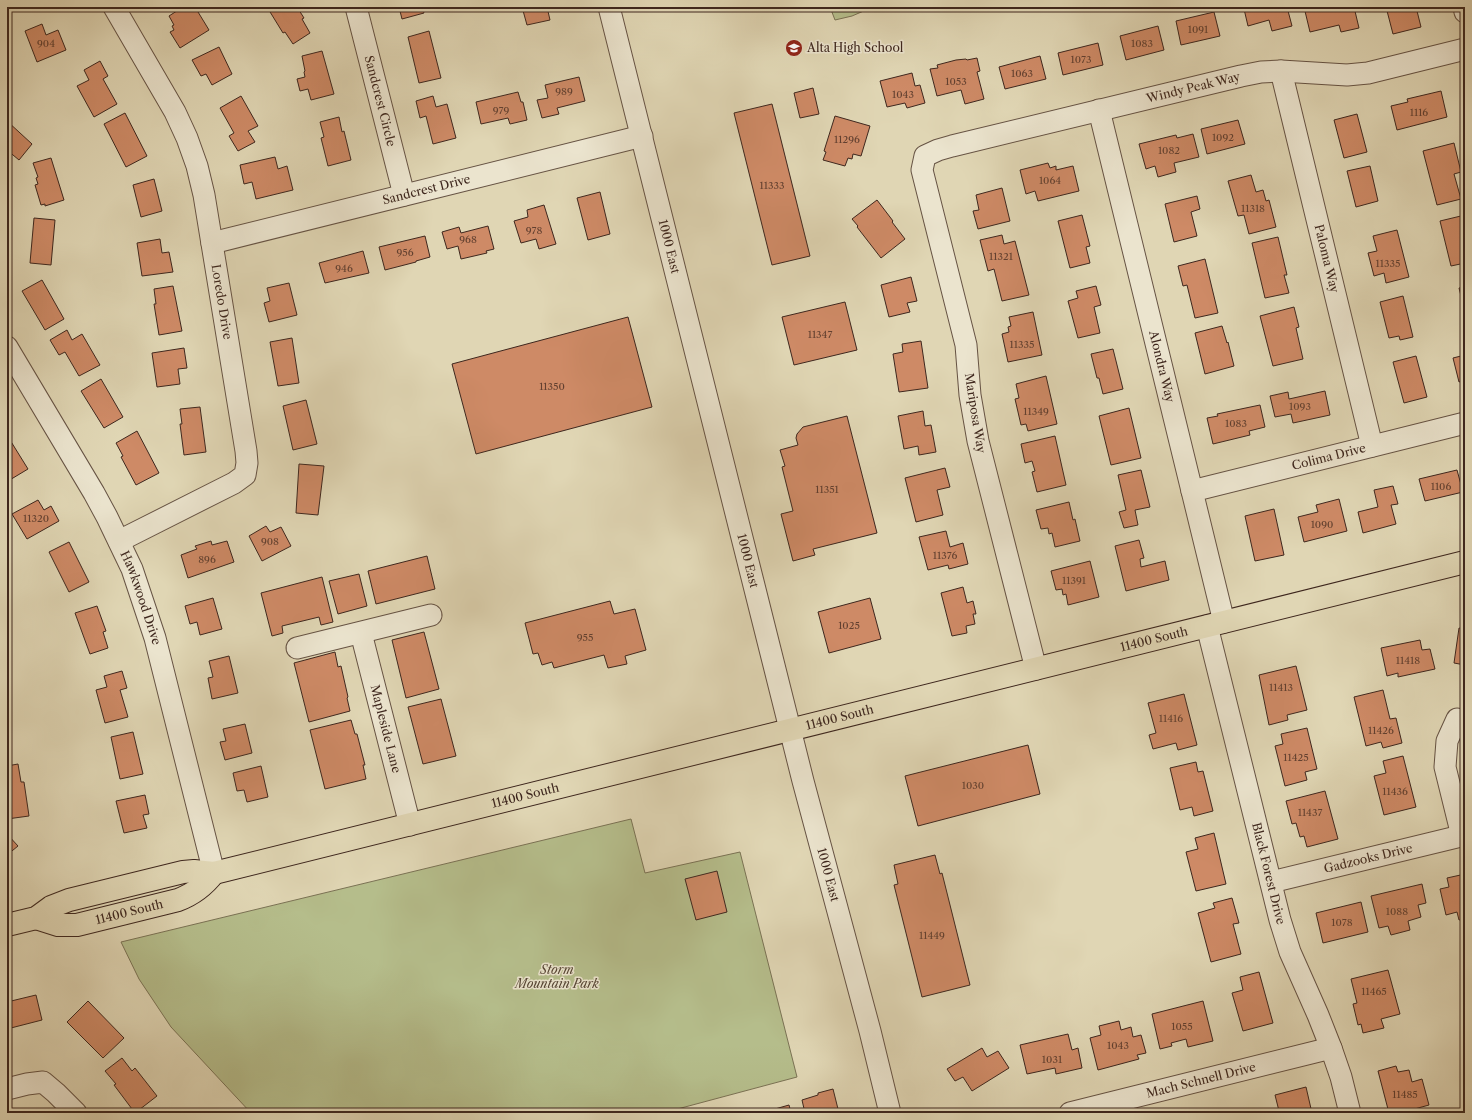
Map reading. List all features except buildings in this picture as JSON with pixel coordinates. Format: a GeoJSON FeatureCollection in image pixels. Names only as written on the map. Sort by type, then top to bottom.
{"type":"FeatureCollection","features":[{"type":"Feature","properties":{"kind":"main road","name":"11400 South"},"geometry":{"type":"LineString","coordinates":[[7,925],[36,918],[51,907],[60,903],[112,889],[183,872],[194,871],[214,873],[1465,562]]}},
{"type":"Feature","properties":{"kind":"street","name":"Loredo Drive"},"geometry":{"type":"LineString","coordinates":[[114,7],[175,112],[187,138],[197,166],[204,195],[247,463],[245,475],[234,484],[119,541]]}},
{"type":"Feature","properties":{"kind":"street","name":"Sandcrest Circle"},"geometry":{"type":"LineString","coordinates":[[356,7],[404,196]]}},
{"type":"Feature","properties":{"kind":"street","name":"1000 East"},"geometry":{"type":"LineString","coordinates":[[609,7],[791,730],[890,1113]]}},
{"type":"Feature","properties":{"kind":"street"},"geometry":{"type":"LineString","coordinates":[[1464,7],[1465,12]]}},
{"type":"Feature","properties":{"kind":"street","name":"Windy Peak Way"},"geometry":{"type":"LineString","coordinates":[[926,156],[938,150],[952,146],[1260,72],[1281,71],[1347,76],[1368,73],[1465,49]]}},
{"type":"Feature","properties":{"kind":"street","name":"Paloma Way"},"geometry":{"type":"LineString","coordinates":[[1281,71],[1372,446]]}},
{"type":"Feature","properties":{"kind":"street","name":"Alondra Way"},"geometry":{"type":"LineString","coordinates":[[1098,110],[1192,491],[1215,624]]}},
{"type":"Feature","properties":{"kind":"street","name":"Sandcrest Drive"},"geometry":{"type":"LineString","coordinates":[[212,243],[642,136]]}},
{"type":"Feature","properties":{"kind":"street","name":"Mariposa Way"},"geometry":{"type":"LineString","coordinates":[[926,156],[922,170],[966,345],[970,395],[978,441],[1036,669]]}},
{"type":"Feature","properties":{"kind":"street","name":"Hawkwood Drive"},"geometry":{"type":"LineString","coordinates":[[7,346],[94,494],[119,541],[132,570],[155,638],[214,873]]}},
{"type":"Feature","properties":{"kind":"street","name":"Colima Drive"},"geometry":{"type":"LineString","coordinates":[[1192,491],[1465,423]]}},
{"type":"Feature","properties":{"kind":"street"},"geometry":{"type":"LineString","coordinates":[[297,648],[431,615]]}},
{"type":"Feature","properties":{"kind":"street","name":"Black Forest Drive"},"geometry":{"type":"LineString","coordinates":[[1215,624],[1280,920],[1290,952],[1331,1048],[1341,1077],[1350,1113]]}},
{"type":"Feature","properties":{"kind":"street","name":"Mapleside Lane"},"geometry":{"type":"LineString","coordinates":[[361,633],[410,824]]}},
{"type":"Feature","properties":{"kind":"street"},"geometry":{"type":"LineString","coordinates":[[1458,719],[1447,741],[1445,767],[1464,835]]}},
{"type":"Feature","properties":{"kind":"street","name":"Gadzooks Drive"},"geometry":{"type":"LineString","coordinates":[[1271,882],[1464,835]]}},
{"type":"Feature","properties":{"kind":"street","name":"Mach Schnell Drive"},"geometry":{"type":"LineString","coordinates":[[1070,1113],[1331,1048]]}},
{"type":"Feature","properties":{"kind":"street"},"geometry":{"type":"LineString","coordinates":[[7,1089],[43,1082],[76,1113]]}},
{"type":"Feature","properties":{"kind":"green space"},"geometry":{"type":"Polygon","coordinates":[[[830,7],[873,7],[852,16],[835,20],[830,7]]]}},
{"type":"Feature","properties":{"kind":"green space","name":"Storm Mountain Park"},"geometry":{"type":"Polygon","coordinates":[[[631,819],[645,873],[740,852],[797,1077],[667,1113],[251,1113],[171,1027],[139,979],[121,942],[631,819]]]}},
{"type":"Feature","properties":{"kind":"place","name":"Alta High School"},"geometry":{"type":"Point","coordinates":[794,48]}}]}
